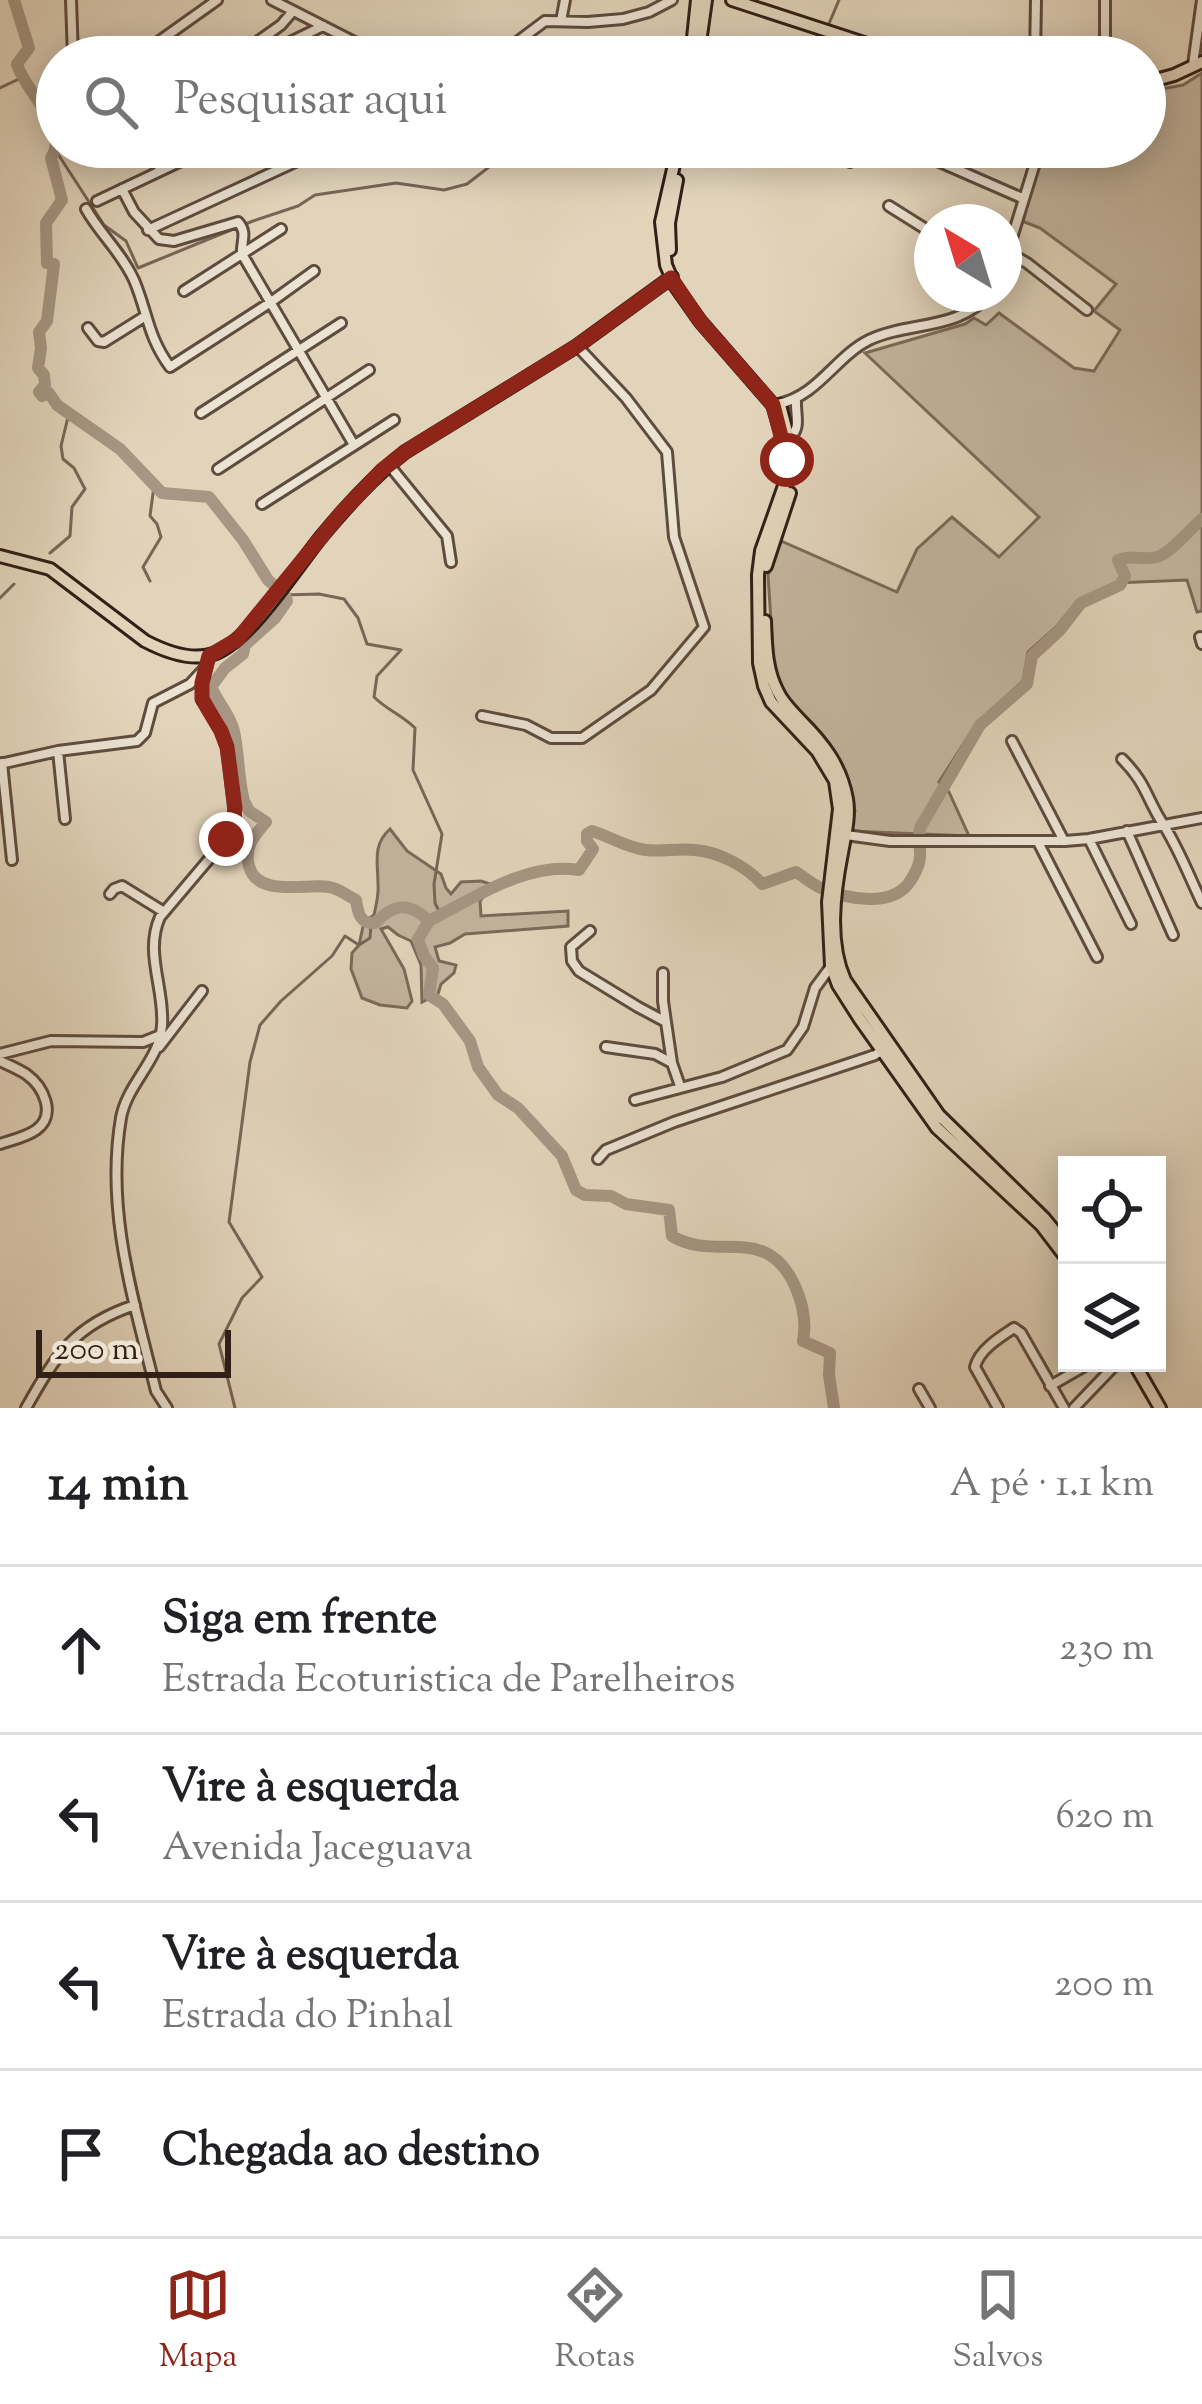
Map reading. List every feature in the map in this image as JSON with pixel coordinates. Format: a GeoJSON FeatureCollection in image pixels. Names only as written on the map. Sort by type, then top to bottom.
{"type":"FeatureCollection","features":[{"type":"Feature","properties":{"kind":"main road"},"geometry":{"type":"LineString","coordinates":[[695,36],[697,0]]}},
{"type":"Feature","properties":{"kind":"main road"},"geometry":{"type":"LineString","coordinates":[[698,36],[706,0]]}},
{"type":"Feature","properties":{"kind":"main road"},"geometry":{"type":"LineString","coordinates":[[732,0],[842,36]]}},
{"type":"Feature","properties":{"kind":"main road"},"geometry":{"type":"LineString","coordinates":[[1166,75],[1198,64]]}},
{"type":"Feature","properties":{"kind":"main road"},"geometry":{"type":"LineString","coordinates":[[675,168],[661,222],[664,253],[700,321],[776,404],[794,455],[792,482],[764,576],[766,653],[779,695],[836,763],[848,810],[832,878]]}},
{"type":"Feature","properties":{"kind":"main road"},"geometry":{"type":"LineString","coordinates":[[0,556],[50,569],[146,641],[208,662],[238,639],[340,514],[389,465],[577,346],[674,276]]}},
{"type":"Feature","properties":{"kind":"main road"},"geometry":{"type":"LineString","coordinates":[[787,439],[785,483],[761,551],[759,663],[771,702],[828,767],[845,835]]}},
{"type":"Feature","properties":{"kind":"main road"},"geometry":{"type":"LineString","coordinates":[[839,809],[832,878],[834,963],[938,1128],[1058,1248]]}},
{"type":"Feature","properties":{"kind":"main road"},"geometry":{"type":"LineString","coordinates":[[886,1049],[952,1131],[1058,1235]]}},
{"type":"Feature","properties":{"kind":"main road"},"geometry":{"type":"LineString","coordinates":[[1135,1372],[1156,1408]]}},
{"type":"Feature","properties":{"kind":"street"},"geometry":{"type":"LineString","coordinates":[[71,0],[72,36]]}},
{"type":"Feature","properties":{"kind":"street"},"geometry":{"type":"LineString","coordinates":[[167,36],[218,0]]}},
{"type":"Feature","properties":{"kind":"street"},"geometry":{"type":"LineString","coordinates":[[272,0],[345,36]]}},
{"type":"Feature","properties":{"kind":"street"},"geometry":{"type":"LineString","coordinates":[[561,21],[565,0]]}},
{"type":"Feature","properties":{"kind":"street"},"geometry":{"type":"LineString","coordinates":[[525,36],[545,21],[623,19],[672,0]]}},
{"type":"Feature","properties":{"kind":"street"},"geometry":{"type":"LineString","coordinates":[[1035,36],[1036,0]]}},
{"type":"Feature","properties":{"kind":"street"},"geometry":{"type":"LineString","coordinates":[[1105,36],[1106,0]]}},
{"type":"Feature","properties":{"kind":"street"},"geometry":{"type":"LineString","coordinates":[[1198,64],[1202,0]]}},
{"type":"Feature","properties":{"kind":"street"},"geometry":{"type":"LineString","coordinates":[[266,36],[293,10]]}},
{"type":"Feature","properties":{"kind":"street"},"geometry":{"type":"LineString","coordinates":[[302,36],[324,25]]}},
{"type":"Feature","properties":{"kind":"street"},"geometry":{"type":"LineString","coordinates":[[148,230],[282,168]]}},
{"type":"Feature","properties":{"kind":"street"},"geometry":{"type":"LineString","coordinates":[[953,168],[1022,198]]}},
{"type":"Feature","properties":{"kind":"street"},"geometry":{"type":"LineString","coordinates":[[1020,204],[1033,168]]}},
{"type":"Feature","properties":{"kind":"street"},"geometry":{"type":"LineString","coordinates":[[98,201],[163,169]]}},
{"type":"Feature","properties":{"kind":"street"},"geometry":{"type":"LineString","coordinates":[[122,189],[152,235],[166,241],[238,222],[243,228],[242,254],[354,445]]}},
{"type":"Feature","properties":{"kind":"street"},"geometry":{"type":"LineString","coordinates":[[889,206],[914,222]]}},
{"type":"Feature","properties":{"kind":"street"},"geometry":{"type":"LineString","coordinates":[[86,209],[126,264],[153,340],[172,367],[314,271]]}},
{"type":"Feature","properties":{"kind":"street"},"geometry":{"type":"LineString","coordinates":[[184,291],[281,229]]}},
{"type":"Feature","properties":{"kind":"street"},"geometry":{"type":"LineString","coordinates":[[1022,259],[1087,310]]}},
{"type":"Feature","properties":{"kind":"street"},"geometry":{"type":"LineString","coordinates":[[776,404],[796,400],[872,339],[968,312]]}},
{"type":"Feature","properties":{"kind":"street"},"geometry":{"type":"LineString","coordinates":[[88,328],[104,343],[144,316]]}},
{"type":"Feature","properties":{"kind":"street"},"geometry":{"type":"LineString","coordinates":[[201,413],[341,323]]}},
{"type":"Feature","properties":{"kind":"street"},"geometry":{"type":"LineString","coordinates":[[482,716],[526,725],[551,738],[582,738],[651,690],[704,627],[674,537],[667,452],[626,398],[577,346]]}},
{"type":"Feature","properties":{"kind":"street"},"geometry":{"type":"LineString","coordinates":[[218,469],[369,370]]}},
{"type":"Feature","properties":{"kind":"street"},"geometry":{"type":"LineString","coordinates":[[787,439],[797,426],[796,400]]}},
{"type":"Feature","properties":{"kind":"street"},"geometry":{"type":"LineString","coordinates":[[262,504],[394,420]]}},
{"type":"Feature","properties":{"kind":"street"},"geometry":{"type":"LineString","coordinates":[[389,465],[447,536],[451,562]]}},
{"type":"Feature","properties":{"kind":"street"},"geometry":{"type":"LineString","coordinates":[[12,860],[1,763],[137,741],[145,734],[153,703],[190,684],[208,662]]}},
{"type":"Feature","properties":{"kind":"street"},"geometry":{"type":"LineString","coordinates":[[154,1052],[162,1022],[154,937],[164,912],[226,839],[235,816],[227,747],[202,699],[208,662]]}},
{"type":"Feature","properties":{"kind":"street"},"geometry":{"type":"LineString","coordinates":[[1012,741],[1065,841]]}},
{"type":"Feature","properties":{"kind":"street"},"geometry":{"type":"LineString","coordinates":[[58,751],[65,819]]}},
{"type":"Feature","properties":{"kind":"street"},"geometry":{"type":"LineString","coordinates":[[1122,759],[1140,777],[1202,903]]}},
{"type":"Feature","properties":{"kind":"street"},"geometry":{"type":"LineString","coordinates":[[845,835],[890,841],[1065,841],[1202,818]]}},
{"type":"Feature","properties":{"kind":"street"},"geometry":{"type":"LineString","coordinates":[[1127,831],[1173,935]]}},
{"type":"Feature","properties":{"kind":"street"},"geometry":{"type":"LineString","coordinates":[[1089,839],[1131,924]]}},
{"type":"Feature","properties":{"kind":"street"},"geometry":{"type":"LineString","coordinates":[[1038,842],[1097,957]]}},
{"type":"Feature","properties":{"kind":"street"},"geometry":{"type":"LineString","coordinates":[[110,894],[122,886],[164,912]]}},
{"type":"Feature","properties":{"kind":"street"},"geometry":{"type":"LineString","coordinates":[[590,931],[571,947],[575,967],[666,1022]]}},
{"type":"Feature","properties":{"kind":"street"},"geometry":{"type":"LineString","coordinates":[[635,1100],[722,1077],[787,1050],[803,1027],[815,988],[834,963]]}},
{"type":"Feature","properties":{"kind":"street"},"geometry":{"type":"LineString","coordinates":[[663,973],[666,1022],[680,1087]]}},
{"type":"Feature","properties":{"kind":"street"},"geometry":{"type":"LineString","coordinates":[[167,1408],[155,1390],[120,1241],[118,1137],[125,1103],[154,1052],[202,992]]}},
{"type":"Feature","properties":{"kind":"street"},"geometry":{"type":"LineString","coordinates":[[0,1058],[51,1041],[143,1042],[160,1035]]}},
{"type":"Feature","properties":{"kind":"street"},"geometry":{"type":"LineString","coordinates":[[606,1047],[655,1054],[673,1063]]}},
{"type":"Feature","properties":{"kind":"street"},"geometry":{"type":"LineString","coordinates":[[598,1159],[607,1150],[674,1122],[886,1049]]}},
{"type":"Feature","properties":{"kind":"street"},"geometry":{"type":"LineString","coordinates":[[0,1058],[34,1081],[48,1108],[40,1127],[0,1144]]}},
{"type":"Feature","properties":{"kind":"street"},"geometry":{"type":"LineString","coordinates":[[26,1408],[53,1362],[78,1333],[135,1305]]}},
{"type":"Feature","properties":{"kind":"street"},"geometry":{"type":"LineString","coordinates":[[998,1408],[975,1362],[1012,1329],[1022,1333],[1064,1408]]}},
{"type":"Feature","properties":{"kind":"street"},"geometry":{"type":"LineString","coordinates":[[1050,1386],[1074,1372]]}},
{"type":"Feature","properties":{"kind":"street"},"geometry":{"type":"LineString","coordinates":[[1074,1408],[1105,1372]]}},
{"type":"Feature","properties":{"kind":"street"},"geometry":{"type":"LineString","coordinates":[[919,1389],[930,1408]]}},
{"type":"Feature","properties":{"kind":"shaded area"},"geometry":{"type":"Polygon","coordinates":[[[1202,73],[1202,611],[1197,612],[1187,580],[1115,583],[1078,600],[1028,652],[1023,681],[977,723],[939,782],[949,792],[969,836],[850,831],[855,811],[842,765],[828,742],[784,696],[774,668],[768,575],[781,541],[897,592],[917,549],[952,517],[999,557],[1039,517],[865,353],[974,318],[986,325],[999,313],[1074,368],[1094,371],[1120,330],[1094,311],[1116,284],[1040,228],[1022,221],[1038,168],[1166,168],[1166,88],[1183,85],[1202,73]]]}},
{"type":"Feature","properties":{"kind":"shaded area"},"geometry":{"type":"Polygon","coordinates":[[[390,829],[407,851],[441,874],[451,894],[461,882],[493,885],[480,901],[481,916],[568,911],[568,926],[465,934],[435,947],[439,961],[456,965],[438,994],[422,1002],[421,965],[411,941],[388,927],[381,929],[404,969],[412,1001],[407,1008],[362,998],[351,969],[352,953],[359,945],[364,922],[374,915],[378,848],[390,829]]]}},
{"type":"Feature","properties":{"kind":"waterway"},"geometry":{"type":"LineString","coordinates":[[14,0],[29,48],[17,64],[36,98]]}},
{"type":"Feature","properties":{"kind":"waterway"},"geometry":{"type":"LineString","coordinates":[[828,26],[839,0]]}},
{"type":"Feature","properties":{"kind":"waterway"},"geometry":{"type":"LineString","coordinates":[[0,88],[21,78]]}},
{"type":"Feature","properties":{"kind":"waterway"},"geometry":{"type":"LineString","coordinates":[[54,168],[62,200],[46,223],[47,263],[54,264],[47,321],[39,332],[38,368],[45,385],[39,392],[42,396],[49,393],[57,405],[120,449],[162,493],[209,497],[287,601],[211,687],[234,731],[244,801],[249,811],[266,822],[249,847],[254,876],[272,886],[336,889],[356,900],[366,922],[375,923],[401,907],[429,921],[418,939],[433,968],[429,995],[443,1004],[470,1041],[478,1067],[498,1095],[518,1108],[562,1156],[576,1190],[669,1210],[672,1236],[689,1243],[755,1249],[770,1255],[798,1293],[803,1341],[830,1353],[834,1408]]}},
{"type":"Feature","properties":{"kind":"waterway"},"geometry":{"type":"LineString","coordinates":[[67,168],[104,225],[126,241],[138,268],[298,206],[315,195],[396,183],[444,190],[467,184],[488,168]]}},
{"type":"Feature","properties":{"kind":"waterway"},"geometry":{"type":"LineString","coordinates":[[50,553],[70,536],[72,507],[85,489],[63,459],[61,446],[69,413]]}},
{"type":"Feature","properties":{"kind":"waterway"},"geometry":{"type":"LineString","coordinates":[[150,581],[143,567],[161,537],[150,516],[154,486]]}},
{"type":"Feature","properties":{"kind":"waterway"},"geometry":{"type":"LineString","coordinates":[[919,835],[980,725],[1027,684],[1032,656],[1081,603],[1120,585],[1125,576],[1118,560],[1162,555],[1202,519]]}},
{"type":"Feature","properties":{"kind":"waterway"},"geometry":{"type":"LineString","coordinates":[[0,598],[14,584]]}},
{"type":"Feature","properties":{"kind":"waterway"},"geometry":{"type":"LineString","coordinates":[[285,595],[344,599],[358,618],[367,644],[401,650],[377,676],[374,697],[415,728],[413,770],[442,834],[434,884],[441,915]]}},
{"type":"Feature","properties":{"kind":"waterway"},"geometry":{"type":"LineString","coordinates":[[429,921],[521,876],[579,870],[593,849],[587,841],[592,831],[646,850],[713,854],[740,866],[762,884],[796,872],[832,892],[869,899],[903,889],[918,867],[919,843]]}},
{"type":"Feature","properties":{"kind":"waterway"},"geometry":{"type":"LineString","coordinates":[[235,1408],[219,1344],[242,1298],[262,1277],[229,1222],[250,1062],[260,1025],[332,956],[345,936],[359,945],[370,938],[371,924]]}},
{"type":"Feature","properties":{"kind":"route"},"geometry":{"type":"LineString","coordinates":[[226,839],[235,808],[227,747],[202,699],[209,656],[238,639],[340,514],[405,452],[577,346],[671,278],[700,321],[773,405],[787,460]]}}]}
